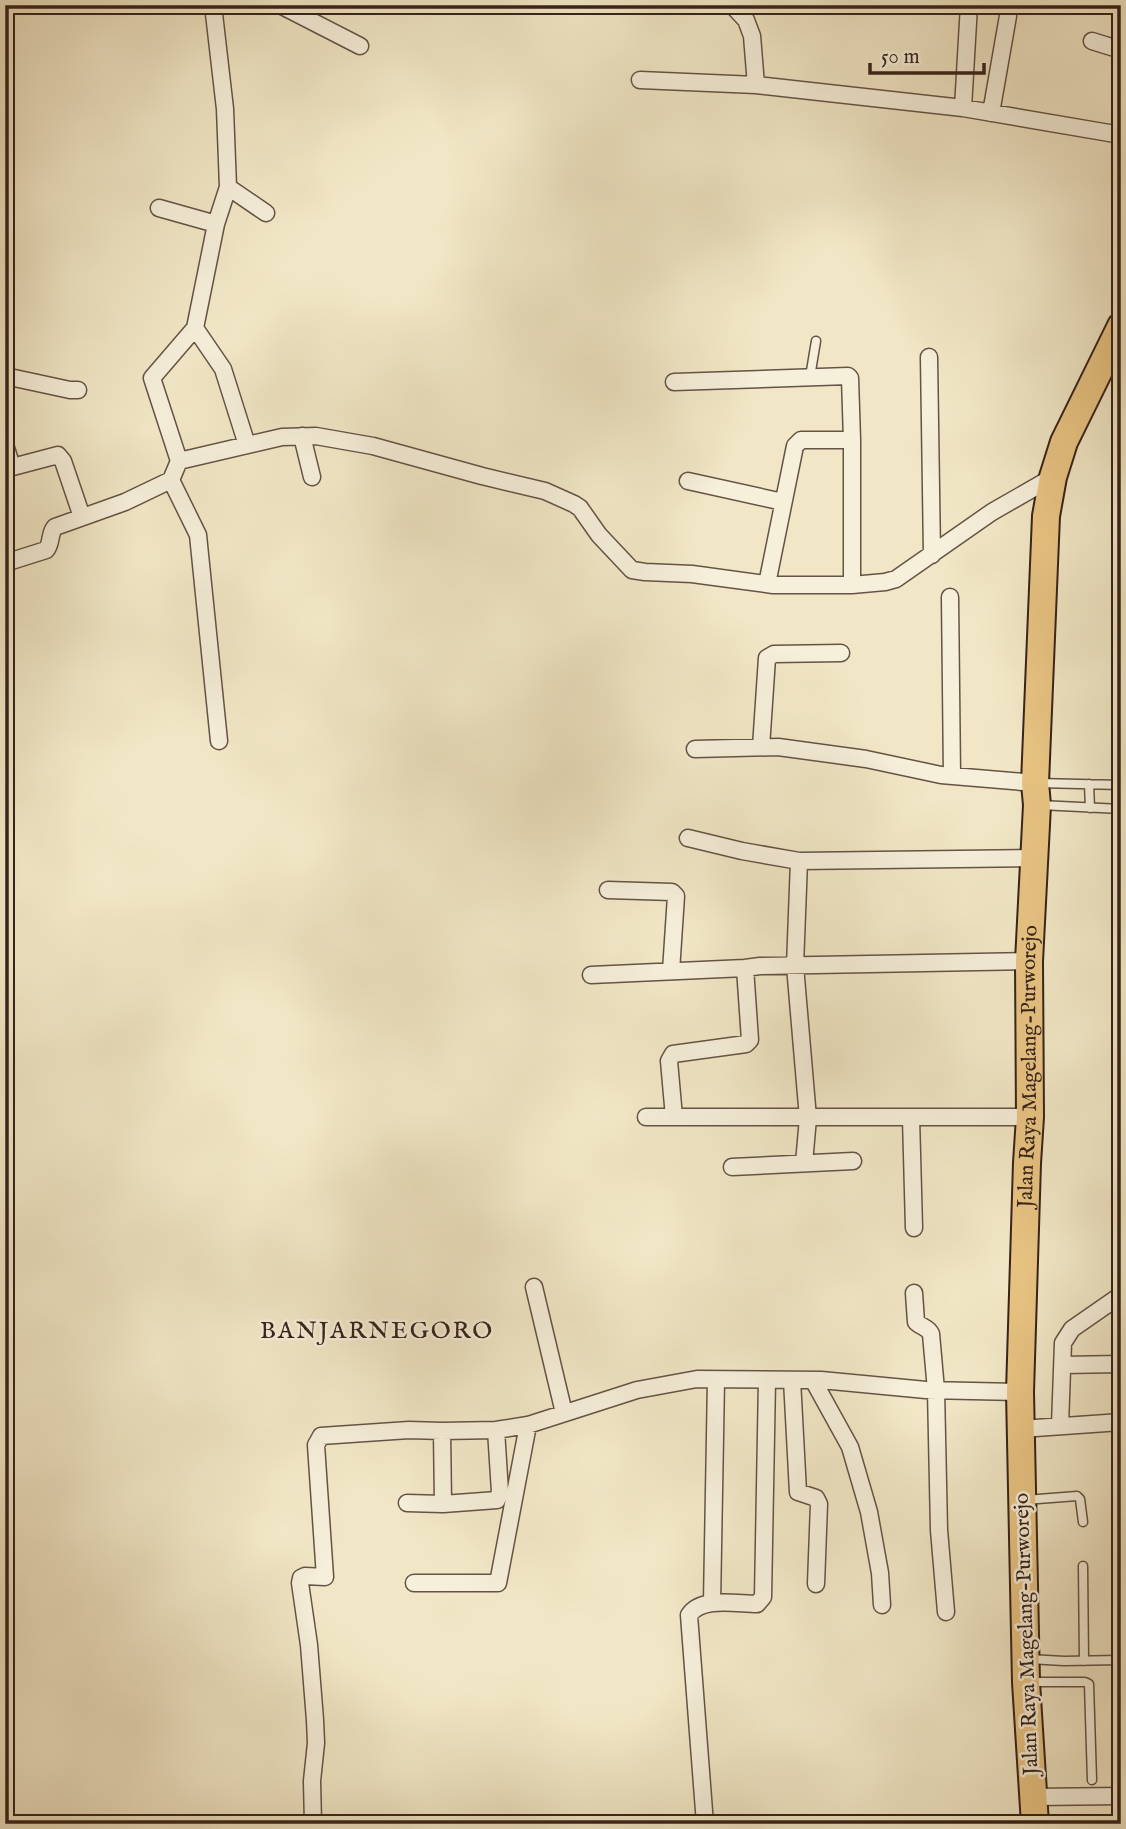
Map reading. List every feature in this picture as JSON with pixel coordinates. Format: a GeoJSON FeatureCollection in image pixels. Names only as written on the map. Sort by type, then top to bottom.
{"type":"FeatureCollection","features":[{"type":"Feature","properties":{"kind":"main road","name":"Jalan Raya Magelang-Purworejo"},"geometry":{"type":"LineString","coordinates":[[1035,1824],[1026,1670],[1020,1392],[1030,1117],[1029,961],[1046,516],[1053,477],[1064,442],[1121,326]]}},
{"type":"Feature","properties":{"kind":"street"},"geometry":{"type":"LineString","coordinates":[[5,562],[46,550],[55,527],[125,502],[171,480],[179,461],[152,378],[195,328],[216,224],[228,187],[225,108],[214,5]]}},
{"type":"Feature","properties":{"kind":"street"},"geometry":{"type":"LineString","coordinates":[[280,5],[360,46]]}},
{"type":"Feature","properties":{"kind":"street"},"geometry":{"type":"LineString","coordinates":[[732,5],[746,20],[752,36],[756,85]]}},
{"type":"Feature","properties":{"kind":"street"},"geometry":{"type":"LineString","coordinates":[[963,108],[969,5]]}},
{"type":"Feature","properties":{"kind":"street"},"geometry":{"type":"LineString","coordinates":[[990,113],[1008,16]]}},
{"type":"Feature","properties":{"kind":"street"},"geometry":{"type":"LineString","coordinates":[[1092,41],[1121,50]]}},
{"type":"Feature","properties":{"kind":"street"},"geometry":{"type":"LineString","coordinates":[[640,80],[756,85],[963,108],[1121,135]]}},
{"type":"Feature","properties":{"kind":"street"},"geometry":{"type":"LineString","coordinates":[[228,187],[266,214]]}},
{"type":"Feature","properties":{"kind":"street"},"geometry":{"type":"LineString","coordinates":[[159,208],[216,224]]}},
{"type":"Feature","properties":{"kind":"street"},"geometry":{"type":"LineString","coordinates":[[195,328],[223,369],[247,445]]}},
{"type":"Feature","properties":{"kind":"street"},"geometry":{"type":"LineString","coordinates":[[929,357],[932,555]]}},
{"type":"Feature","properties":{"kind":"street"},"geometry":{"type":"LineString","coordinates":[[5,376],[78,390]]}},
{"type":"Feature","properties":{"kind":"street"},"geometry":{"type":"LineString","coordinates":[[674,382],[850,378],[852,585]]}},
{"type":"Feature","properties":{"kind":"street"},"geometry":{"type":"LineString","coordinates":[[302,436],[312,477]]}},
{"type":"Feature","properties":{"kind":"street"},"geometry":{"type":"LineString","coordinates":[[179,461],[282,437],[316,436],[373,446],[482,477],[545,491],[580,508],[632,570],[692,574],[767,584],[852,585],[896,579],[992,512],[1053,477]]}},
{"type":"Feature","properties":{"kind":"street"},"geometry":{"type":"LineString","coordinates":[[767,584],[795,446],[801,440],[852,440]]}},
{"type":"Feature","properties":{"kind":"street"},"geometry":{"type":"LineString","coordinates":[[5,445],[8,468],[60,456],[82,517]]}},
{"type":"Feature","properties":{"kind":"street"},"geometry":{"type":"LineString","coordinates":[[171,480],[198,535],[219,741]]}},
{"type":"Feature","properties":{"kind":"street"},"geometry":{"type":"LineString","coordinates":[[688,481],[783,502]]}},
{"type":"Feature","properties":{"kind":"street"},"geometry":{"type":"LineString","coordinates":[[950,597],[952,776]]}},
{"type":"Feature","properties":{"kind":"street"},"geometry":{"type":"LineString","coordinates":[[761,747],[767,658],[774,654],[841,653]]}},
{"type":"Feature","properties":{"kind":"street"},"geometry":{"type":"LineString","coordinates":[[695,749],[778,747],[866,759],[1036,794]]}},
{"type":"Feature","properties":{"kind":"street"},"geometry":{"type":"LineString","coordinates":[[688,838],[799,861],[1034,858]]}},
{"type":"Feature","properties":{"kind":"street"},"geometry":{"type":"LineString","coordinates":[[799,861],[795,966],[807,1118],[804,1163]]}},
{"type":"Feature","properties":{"kind":"street"},"geometry":{"type":"LineString","coordinates":[[608,890],[672,892],[676,896],[671,971]]}},
{"type":"Feature","properties":{"kind":"street"},"geometry":{"type":"LineString","coordinates":[[591,975],[760,966],[1029,961]]}},
{"type":"Feature","properties":{"kind":"street"},"geometry":{"type":"LineString","coordinates":[[674,1117],[669,1061],[673,1054],[746,1044],[750,1040],[745,968]]}},
{"type":"Feature","properties":{"kind":"street"},"geometry":{"type":"LineString","coordinates":[[646,1116],[1030,1117]]}},
{"type":"Feature","properties":{"kind":"street"},"geometry":{"type":"LineString","coordinates":[[911,1118],[914,1228]]}},
{"type":"Feature","properties":{"kind":"street"},"geometry":{"type":"LineString","coordinates":[[732,1167],[853,1161]]}},
{"type":"Feature","properties":{"kind":"street"},"geometry":{"type":"LineString","coordinates":[[534,1287],[564,1413]]}},
{"type":"Feature","properties":{"kind":"street"},"geometry":{"type":"LineString","coordinates":[[915,1293],[916,1322],[927,1328],[931,1334],[936,1390],[939,1530],[946,1612]]}},
{"type":"Feature","properties":{"kind":"street"},"geometry":{"type":"LineString","coordinates":[[1060,1425],[1063,1343],[1072,1329],[1121,1294]]}},
{"type":"Feature","properties":{"kind":"street"},"geometry":{"type":"LineString","coordinates":[[1063,1365],[1121,1364]]}},
{"type":"Feature","properties":{"kind":"street"},"geometry":{"type":"LineString","coordinates":[[313,1824],[315,1720],[309,1645],[300,1583],[305,1576],[325,1577],[316,1445],[321,1436],[409,1430],[496,1430],[528,1425],[637,1390],[697,1379],[813,1380],[936,1390],[1020,1392]]}},
{"type":"Feature","properties":{"kind":"street"},"geometry":{"type":"LineString","coordinates":[[712,1603],[716,1380]]}},
{"type":"Feature","properties":{"kind":"street"},"geometry":{"type":"LineString","coordinates":[[705,1824],[689,1615],[695,1608],[712,1603],[757,1604],[763,1597],[767,1380]]}},
{"type":"Feature","properties":{"kind":"street"},"geometry":{"type":"LineString","coordinates":[[792,1380],[798,1492],[816,1498],[819,1504],[817,1584]]}},
{"type":"Feature","properties":{"kind":"street"},"geometry":{"type":"LineString","coordinates":[[813,1380],[850,1447],[869,1512],[880,1573],[882,1605]]}},
{"type":"Feature","properties":{"kind":"street"},"geometry":{"type":"LineString","coordinates":[[1021,1429],[1121,1422]]}},
{"type":"Feature","properties":{"kind":"street"},"geometry":{"type":"LineString","coordinates":[[414,1583],[498,1583],[528,1425]]}},
{"type":"Feature","properties":{"kind":"street"},"geometry":{"type":"LineString","coordinates":[[407,1503],[443,1504],[497,1500],[500,1492],[496,1430]]}},
{"type":"Feature","properties":{"kind":"street"},"geometry":{"type":"LineString","coordinates":[[442,1431],[443,1504]]}},
{"type":"Feature","properties":{"kind":"street"},"geometry":{"type":"LineString","coordinates":[[1034,1797],[1121,1796]]}},
{"type":"Feature","properties":{"kind":"lane"},"geometry":{"type":"LineString","coordinates":[[810,377],[816,341]]}},
{"type":"Feature","properties":{"kind":"lane"},"geometry":{"type":"LineString","coordinates":[[1036,794],[1089,784],[1121,785]]}},
{"type":"Feature","properties":{"kind":"lane"},"geometry":{"type":"LineString","coordinates":[[1089,784],[1090,808]]}},
{"type":"Feature","properties":{"kind":"lane"},"geometry":{"type":"LineString","coordinates":[[1036,794],[1090,808],[1121,809]]}},
{"type":"Feature","properties":{"kind":"lane"},"geometry":{"type":"LineString","coordinates":[[1022,1500],[1077,1496],[1080,1499],[1083,1522]]}},
{"type":"Feature","properties":{"kind":"lane"},"geometry":{"type":"LineString","coordinates":[[1083,1566],[1084,1661]]}},
{"type":"Feature","properties":{"kind":"lane"},"geometry":{"type":"LineString","coordinates":[[1026,1670],[1084,1661],[1121,1660]]}},
{"type":"Feature","properties":{"kind":"lane"},"geometry":{"type":"LineString","coordinates":[[1026,1670],[1085,1682],[1091,1687],[1092,1780]]}},
{"type":"Feature","properties":{"kind":"district","name":"BANJARNEGORO"},"geometry":{"type":"Point","coordinates":[377,1331]}}]}
